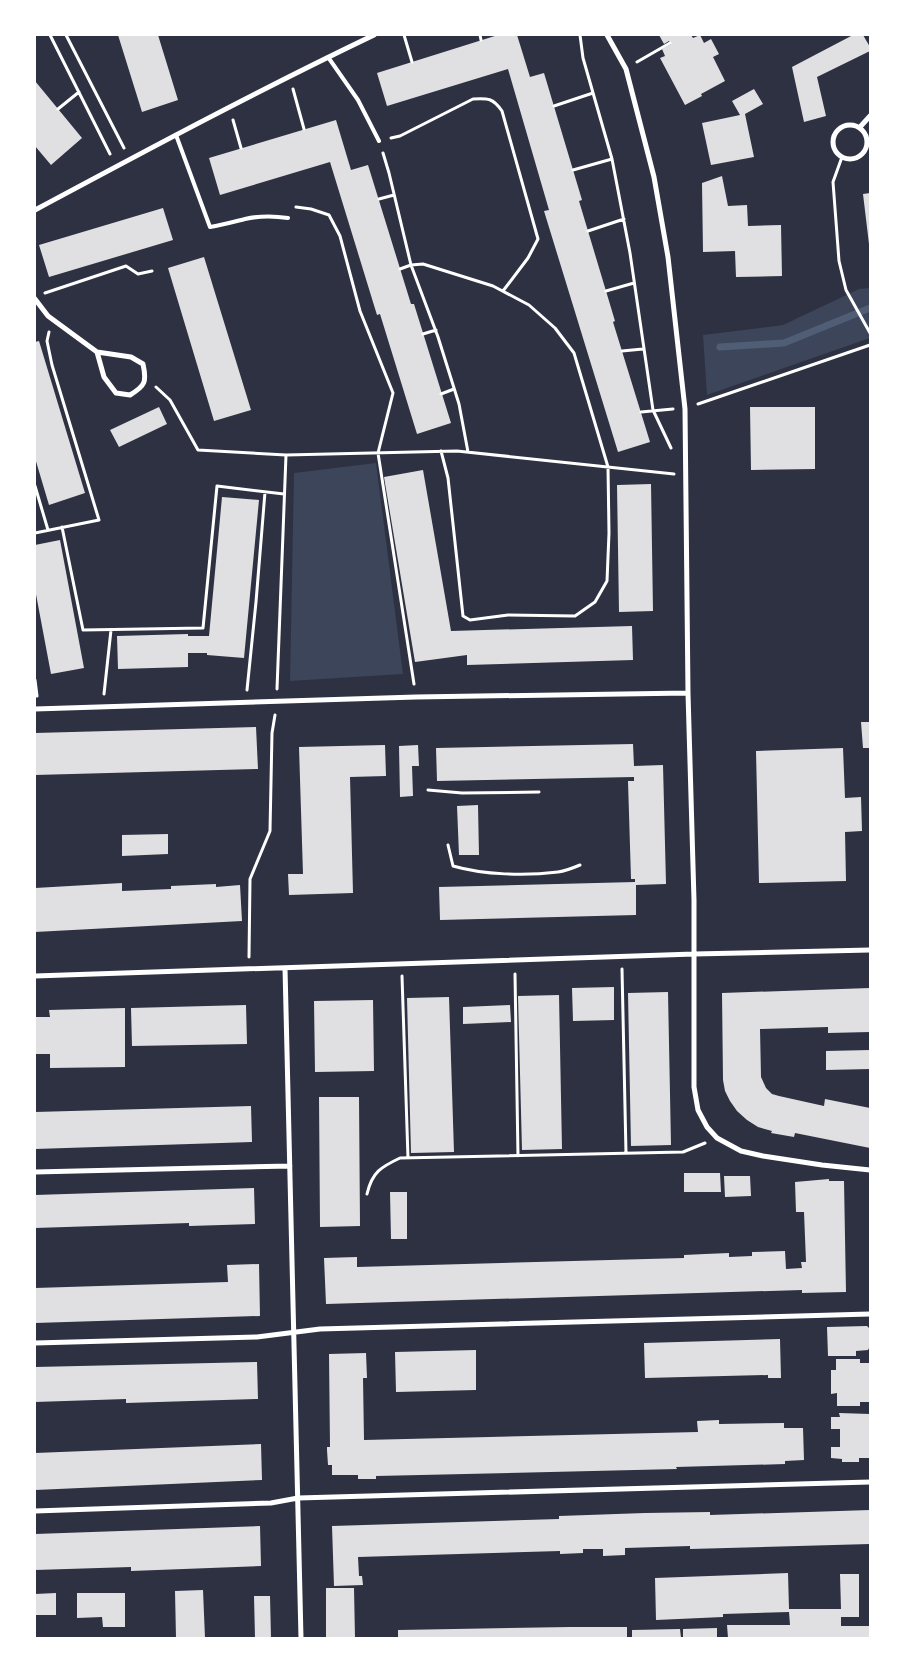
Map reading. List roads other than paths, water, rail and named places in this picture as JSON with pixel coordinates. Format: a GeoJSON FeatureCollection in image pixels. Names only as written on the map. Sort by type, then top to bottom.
{"type":"FeatureCollection","features":[{"type":"Feature","properties":{"kind":"street"},"geometry":{"type":"LineString","coordinates":[[35,210],[290,76],[374,35]]}},
{"type":"Feature","properties":{"kind":"street"},"geometry":{"type":"LineString","coordinates":[[607,35],[626,69],[654,178],[665,239],[685,409],[688,693],[694,900],[694,1087],[698,1110],[706,1127],[717,1138],[741,1151],[822,1165],[870,1170]]}},
{"type":"Feature","properties":{"kind":"street"},"geometry":{"type":"LineString","coordinates":[[860,128],[870,116]]}},
{"type":"Feature","properties":{"kind":"street"},"geometry":{"type":"LineString","coordinates":[[846,125],[854,125],[860,128],[867,138],[865,151],[860,156],[854,158],[848,159],[842,156],[834,146],[836,133],[846,125]]}},
{"type":"Feature","properties":{"kind":"street"},"geometry":{"type":"LineString","coordinates":[[35,299],[48,316],[97,352],[131,357],[143,364],[146,378],[141,388],[130,396],[116,393],[104,378],[97,352]]}},
{"type":"Feature","properties":{"kind":"street"},"geometry":{"type":"LineString","coordinates":[[35,709],[245,704],[416,697],[688,693]]}},
{"type":"Feature","properties":{"kind":"street"},"geometry":{"type":"LineString","coordinates":[[35,976],[622,956],[870,950]]}},
{"type":"Feature","properties":{"kind":"street"},"geometry":{"type":"LineString","coordinates":[[286,968],[301,1638]]}},
{"type":"Feature","properties":{"kind":"street"},"geometry":{"type":"LineString","coordinates":[[35,1172],[290,1166]]}},
{"type":"Feature","properties":{"kind":"street"},"geometry":{"type":"LineString","coordinates":[[35,1344],[257,1337],[320,1329],[870,1314]]}},
{"type":"Feature","properties":{"kind":"street"},"geometry":{"type":"LineString","coordinates":[[35,1511],[271,1503],[298,1498],[870,1482]]}},
{"type":"Feature","properties":{"kind":"lane"},"geometry":{"type":"LineString","coordinates":[[328,57],[358,100],[379,141]]}},
{"type":"Feature","properties":{"kind":"lane"},"geometry":{"type":"LineString","coordinates":[[176,135],[210,227],[246,219],[278,216],[288,218]]}},
{"type":"Feature","properties":{"kind":"waterway"},"geometry":{"type":"LineString","coordinates":[[720,347],[784,343],[870,308]]}}]}
